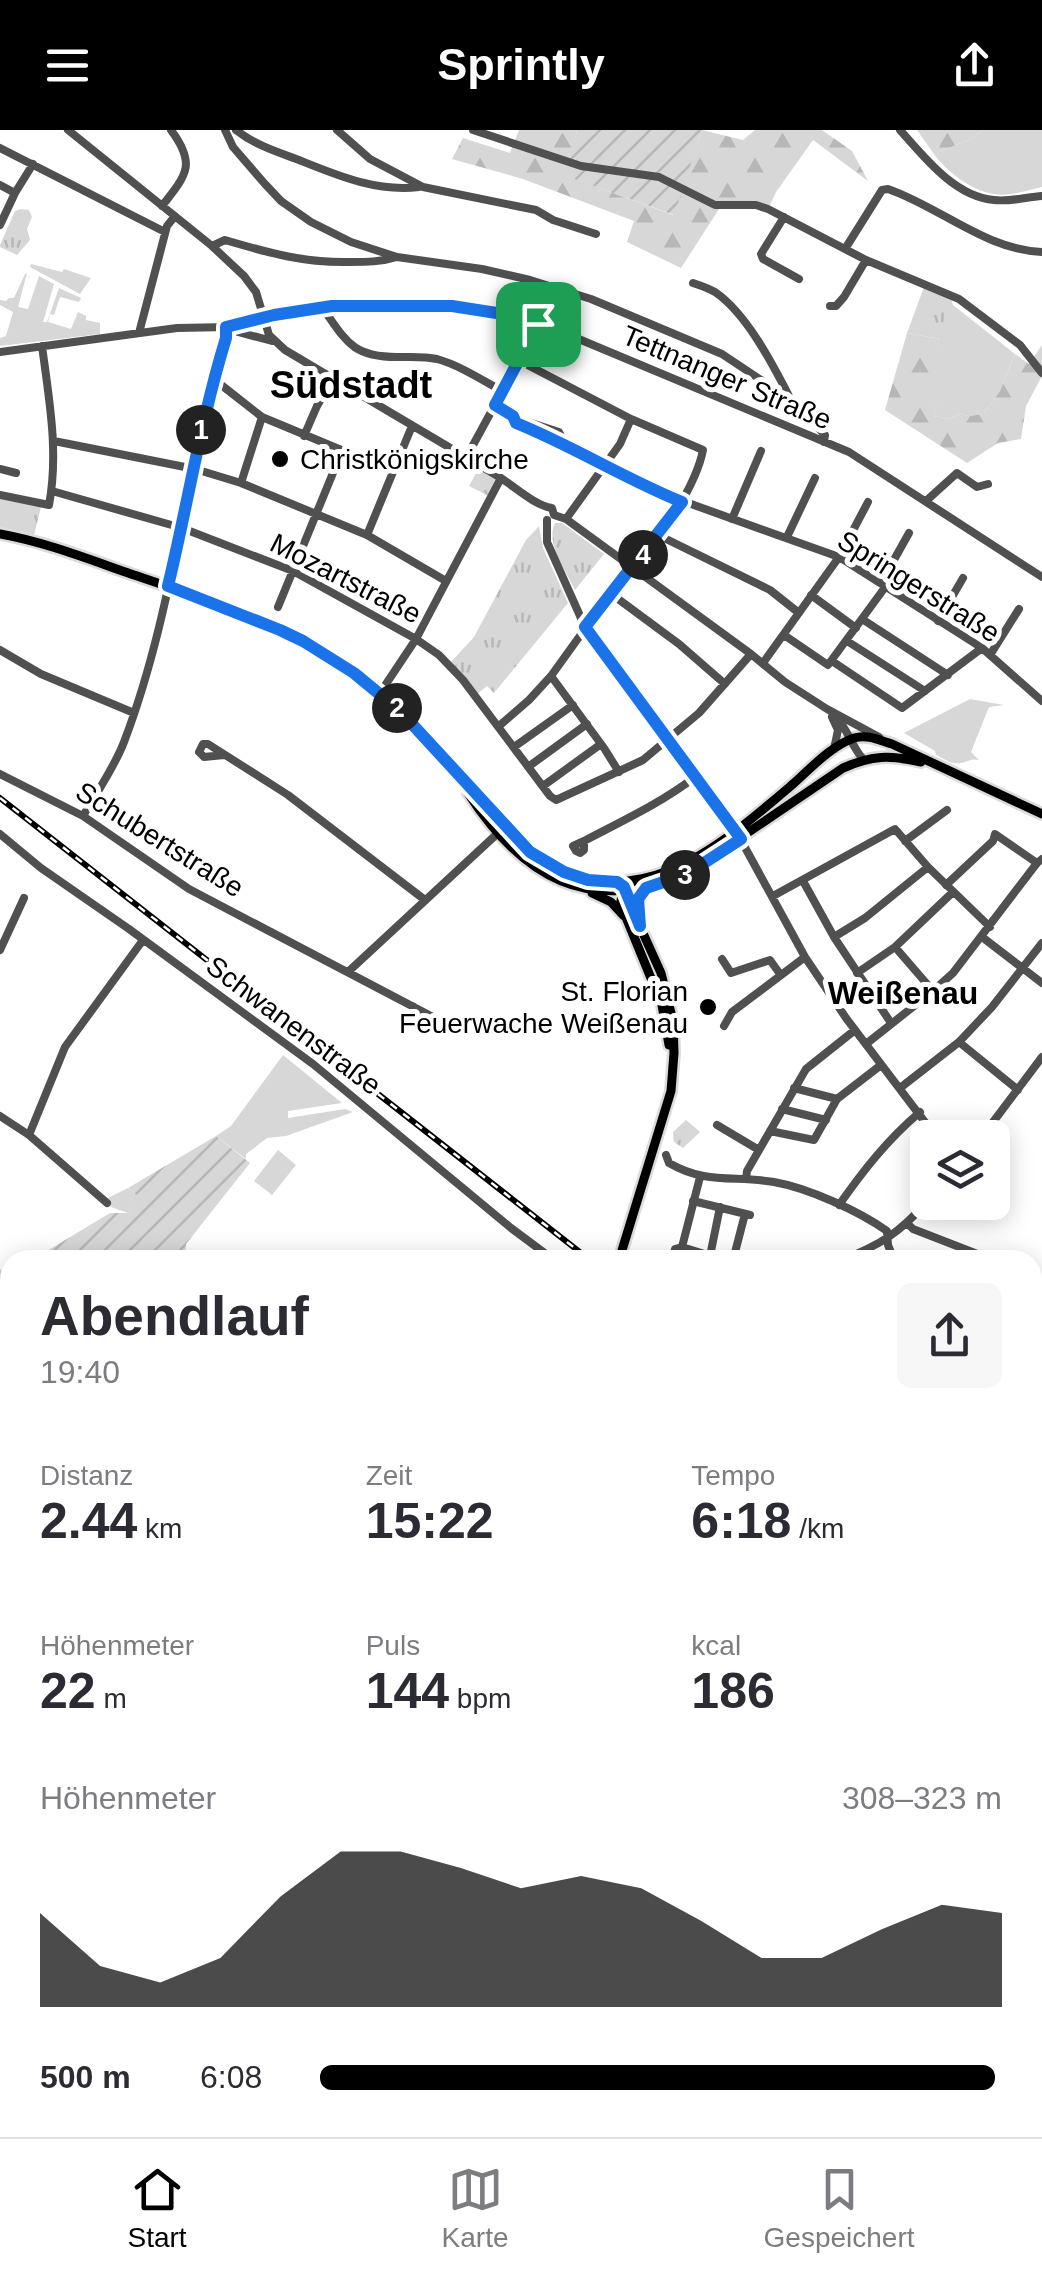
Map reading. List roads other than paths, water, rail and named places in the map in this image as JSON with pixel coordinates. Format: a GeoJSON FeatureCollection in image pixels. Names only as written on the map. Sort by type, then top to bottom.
{"type":"FeatureCollection","features":[{"type":"Feature","properties":{"kind":"main road"},"geometry":{"type":"LineString","coordinates":[[0,534],[42,543],[168,586],[303,641],[354,673],[400,711],[452,768],[474,802],[502,830],[554,868],[588,880],[625,887],[681,867],[826,778],[863,760],[899,758],[933,765]]}},
{"type":"Feature","properties":{"kind":"main road"},"geometry":{"type":"LineString","coordinates":[[585,890],[646,888],[687,874],[738,835],[834,749],[864,736],[892,744],[1042,814]]}},
{"type":"Feature","properties":{"kind":"main road"},"geometry":{"type":"LineString","coordinates":[[502,830],[523,858],[561,882],[611,902],[626,918],[652,976],[666,1022],[669,1056],[665,1107]]}},
{"type":"Feature","properties":{"kind":"main road"},"geometry":{"type":"LineString","coordinates":[[625,887],[626,918]]}},
{"type":"Feature","properties":{"kind":"main road"},"geometry":{"type":"LineString","coordinates":[[621,1250],[671,1091],[674,1066],[673,1021],[661,973],[625,887]]}},
{"type":"Feature","properties":{"kind":"main road"},"geometry":{"type":"LineString","coordinates":[[640,926],[638,899],[646,888]]}},
{"type":"Feature","properties":{"kind":"street"},"geometry":{"type":"LineString","coordinates":[[68,130],[244,276],[256,292],[274,342]]}},
{"type":"Feature","properties":{"kind":"street"},"geometry":{"type":"LineString","coordinates":[[162,206],[186,170],[185,152],[171,130]]}},
{"type":"Feature","properties":{"kind":"street"},"geometry":{"type":"LineString","coordinates":[[225,130],[234,147],[280,201],[311,222],[351,242],[397,257],[482,269],[592,299],[722,354],[791,400],[825,435],[824,442]]}},
{"type":"Feature","properties":{"kind":"street"},"geometry":{"type":"LineString","coordinates":[[236,130],[257,144],[368,186],[423,186]]}},
{"type":"Feature","properties":{"kind":"street"},"geometry":{"type":"LineString","coordinates":[[338,130],[370,159],[423,186],[524,206],[596,234]]}},
{"type":"Feature","properties":{"kind":"street"},"geometry":{"type":"LineString","coordinates":[[473,130],[581,166],[659,177],[715,205],[756,205],[866,260],[959,299],[1020,345],[1042,373]]}},
{"type":"Feature","properties":{"kind":"street"},"geometry":{"type":"LineString","coordinates":[[900,130],[938,171],[972,194],[996,201],[1042,196]]}},
{"type":"Feature","properties":{"kind":"street"},"geometry":{"type":"LineString","coordinates":[[0,148],[166,232]]}},
{"type":"Feature","properties":{"kind":"street"},"geometry":{"type":"LineString","coordinates":[[0,225],[34,164]]}},
{"type":"Feature","properties":{"kind":"street"},"geometry":{"type":"LineString","coordinates":[[0,186],[15,193]]}},
{"type":"Feature","properties":{"kind":"street"},"geometry":{"type":"LineString","coordinates":[[845,249],[882,190],[888,190],[986,236],[1042,252]]}},
{"type":"Feature","properties":{"kind":"street"},"geometry":{"type":"LineString","coordinates":[[139,333],[166,232],[174,216]]}},
{"type":"Feature","properties":{"kind":"street"},"geometry":{"type":"LineString","coordinates":[[784,217],[761,254],[763,259],[798,279]]}},
{"type":"Feature","properties":{"kind":"street"},"geometry":{"type":"LineString","coordinates":[[212,246],[225,240],[318,262],[384,261],[397,257]]}},
{"type":"Feature","properties":{"kind":"street"},"geometry":{"type":"LineString","coordinates":[[830,306],[836,306],[844,297],[866,260]]}},
{"type":"Feature","properties":{"kind":"street"},"geometry":{"type":"LineString","coordinates":[[692,282],[714,292],[735,311],[755,337],[791,400]]}},
{"type":"Feature","properties":{"kind":"street","name":"Tettnanger Straße"},"geometry":{"type":"LineString","coordinates":[[228,327],[322,307],[452,306],[538,324],[870,464],[1042,577]]}},
{"type":"Feature","properties":{"kind":"street"},"geometry":{"type":"LineString","coordinates":[[322,307],[345,338],[364,354],[442,360],[502,390]]}},
{"type":"Feature","properties":{"kind":"street"},"geometry":{"type":"LineString","coordinates":[[466,458],[538,324]]}},
{"type":"Feature","properties":{"kind":"street"},"geometry":{"type":"LineString","coordinates":[[83,816],[123,745],[134,713],[228,327]]}},
{"type":"Feature","properties":{"kind":"street"},"geometry":{"type":"LineString","coordinates":[[0,352],[177,328],[228,327],[274,342],[501,478],[542,508],[550,506],[547,542],[585,627],[738,835],[805,957],[855,1030],[925,1120]]}},
{"type":"Feature","properties":{"kind":"street"},"geometry":{"type":"LineString","coordinates":[[0,495],[49,505],[54,442],[42,346]]}},
{"type":"Feature","properties":{"kind":"street"},"geometry":{"type":"LineString","coordinates":[[499,726],[550,676],[610,593],[658,536],[682,502],[703,450],[631,419],[518,360]]}},
{"type":"Feature","properties":{"kind":"street"},"geometry":{"type":"LineString","coordinates":[[304,436],[333,380]]}},
{"type":"Feature","properties":{"kind":"street"},"geometry":{"type":"LineString","coordinates":[[213,381],[262,417],[392,472]]}},
{"type":"Feature","properties":{"kind":"street","name":"Springerstraße"},"geometry":{"type":"LineString","coordinates":[[495,405],[513,416],[559,432],[565,444],[638,484],[839,557],[982,648],[1042,701]]}},
{"type":"Feature","properties":{"kind":"street"},"geometry":{"type":"LineString","coordinates":[[241,483],[262,417]]}},
{"type":"Feature","properties":{"kind":"street"},"geometry":{"type":"LineString","coordinates":[[566,519],[606,466],[631,419]]}},
{"type":"Feature","properties":{"kind":"street"},"geometry":{"type":"LineString","coordinates":[[367,535],[412,426]]}},
{"type":"Feature","properties":{"kind":"street"},"geometry":{"type":"LineString","coordinates":[[54,442],[241,483],[367,535],[446,581]]}},
{"type":"Feature","properties":{"kind":"street"},"geometry":{"type":"LineString","coordinates":[[278,608],[342,451]]}},
{"type":"Feature","properties":{"kind":"street"},"geometry":{"type":"LineString","coordinates":[[732,519],[761,451]]}},
{"type":"Feature","properties":{"kind":"street"},"geometry":{"type":"LineString","coordinates":[[0,469],[16,472]]}},
{"type":"Feature","properties":{"kind":"street"},"geometry":{"type":"LineString","coordinates":[[926,501],[957,473],[977,487],[988,484]]}},
{"type":"Feature","properties":{"kind":"street"},"geometry":{"type":"LineString","coordinates":[[380,693],[416,639],[501,478]]}},
{"type":"Feature","properties":{"kind":"street"},"geometry":{"type":"LineString","coordinates":[[787,537],[815,478]]}},
{"type":"Feature","properties":{"kind":"street","name":"Mozartstraße"},"geometry":{"type":"LineString","coordinates":[[52,491],[182,528],[293,571],[416,639],[450,666],[556,800],[618,772]]}},
{"type":"Feature","properties":{"kind":"street"},"geometry":{"type":"LineString","coordinates":[[763,663],[839,557],[868,502]]}},
{"type":"Feature","properties":{"kind":"street"},"geometry":{"type":"LineString","coordinates":[[550,518],[566,519],[785,682],[892,744]]}},
{"type":"Feature","properties":{"kind":"street"},"geometry":{"type":"LineString","coordinates":[[784,634],[823,663],[832,661],[883,585],[909,533]]}},
{"type":"Feature","properties":{"kind":"street"},"geometry":{"type":"LineString","coordinates":[[658,536],[770,590],[799,613]]}},
{"type":"Feature","properties":{"kind":"street"},"geometry":{"type":"LineString","coordinates":[[938,620],[964,578]]}},
{"type":"Feature","properties":{"kind":"street"},"geometry":{"type":"LineString","coordinates":[[610,593],[680,644],[726,684]]}},
{"type":"Feature","properties":{"kind":"street"},"geometry":{"type":"LineString","coordinates":[[812,596],[948,675]]}},
{"type":"Feature","properties":{"kind":"street"},"geometry":{"type":"LineString","coordinates":[[990,655],[1019,608]]}},
{"type":"Feature","properties":{"kind":"street"},"geometry":{"type":"LineString","coordinates":[[846,641],[925,691]]}},
{"type":"Feature","properties":{"kind":"street"},"geometry":{"type":"LineString","coordinates":[[832,661],[902,708],[982,648]]}},
{"type":"Feature","properties":{"kind":"street"},"geometry":{"type":"LineString","coordinates":[[0,650],[41,674],[134,713]]}},
{"type":"Feature","properties":{"kind":"street"},"geometry":{"type":"LineString","coordinates":[[550,676],[618,772],[668,741],[699,713],[751,654]]}},
{"type":"Feature","properties":{"kind":"street"},"geometry":{"type":"LineString","coordinates":[[514,748],[573,705]]}},
{"type":"Feature","properties":{"kind":"street"},"geometry":{"type":"LineString","coordinates":[[827,709],[847,729],[863,760]]}},
{"type":"Feature","properties":{"kind":"street"},"geometry":{"type":"LineString","coordinates":[[827,709],[838,730],[834,749]]}},
{"type":"Feature","properties":{"kind":"street"},"geometry":{"type":"LineString","coordinates":[[528,767],[587,724]]}},
{"type":"Feature","properties":{"kind":"street"},"geometry":{"type":"LineString","coordinates":[[543,786],[601,744]]}},
{"type":"Feature","properties":{"kind":"street"},"geometry":{"type":"LineString","coordinates":[[224,756],[288,795],[424,900]]}},
{"type":"Feature","properties":{"kind":"street","name":"Schubertstraße"},"geometry":{"type":"LineString","coordinates":[[0,774],[83,816],[189,888],[414,1007]]}},
{"type":"Feature","properties":{"kind":"street"},"geometry":{"type":"LineString","coordinates":[[584,842],[670,796],[695,778]]}},
{"type":"Feature","properties":{"kind":"street"},"geometry":{"type":"LineString","coordinates":[[902,838],[946,810]]}},
{"type":"Feature","properties":{"kind":"street"},"geometry":{"type":"LineString","coordinates":[[774,896],[896,829],[928,867],[990,926]]}},
{"type":"Feature","properties":{"kind":"street"},"geometry":{"type":"LineString","coordinates":[[349,971],[502,830]]}},
{"type":"Feature","properties":{"kind":"street","name":"Schwanenstraße"},"geometry":{"type":"LineString","coordinates":[[0,834],[41,868],[313,1064],[540,1250]]}},
{"type":"Feature","properties":{"kind":"street"},"geometry":{"type":"LineString","coordinates":[[866,1044],[953,972],[1039,861],[995,834],[994,841],[946,884]]}},
{"type":"Feature","properties":{"kind":"street"},"geometry":{"type":"LineString","coordinates":[[834,937],[866,918],[928,867]]}},
{"type":"Feature","properties":{"kind":"street"},"geometry":{"type":"LineString","coordinates":[[803,882],[891,1023]]}},
{"type":"Feature","properties":{"kind":"street"},"geometry":{"type":"LineString","coordinates":[[857,972],[895,947],[953,892]]}},
{"type":"Feature","properties":{"kind":"street"},"geometry":{"type":"LineString","coordinates":[[0,950],[24,898]]}},
{"type":"Feature","properties":{"kind":"street"},"geometry":{"type":"LineString","coordinates":[[982,937],[1042,983]]}},
{"type":"Feature","properties":{"kind":"street"},"geometry":{"type":"LineString","coordinates":[[29,1135],[66,1047],[143,940]]}},
{"type":"Feature","properties":{"kind":"street"},"geometry":{"type":"LineString","coordinates":[[900,1088],[959,1042],[1042,943]]}},
{"type":"Feature","properties":{"kind":"street"},"geometry":{"type":"LineString","coordinates":[[895,947],[933,991]]}},
{"type":"Feature","properties":{"kind":"street"},"geometry":{"type":"LineString","coordinates":[[724,1026],[732,1012],[805,957]]}},
{"type":"Feature","properties":{"kind":"street"},"geometry":{"type":"LineString","coordinates":[[722,960],[731,973],[770,960],[780,974]]}},
{"type":"Feature","properties":{"kind":"street"},"geometry":{"type":"LineString","coordinates":[[746,1178],[806,1069],[855,1030]]}},
{"type":"Feature","properties":{"kind":"street"},"geometry":{"type":"LineString","coordinates":[[959,1042],[1018,1090]]}},
{"type":"Feature","properties":{"kind":"street"},"geometry":{"type":"LineString","coordinates":[[995,1120],[1042,1057]]}},
{"type":"Feature","properties":{"kind":"street"},"geometry":{"type":"LineString","coordinates":[[770,1131],[814,1140],[837,1099],[881,1065]]}},
{"type":"Feature","properties":{"kind":"street"},"geometry":{"type":"LineString","coordinates":[[794,1088],[837,1099]]}},
{"type":"Feature","properties":{"kind":"street"},"geometry":{"type":"LineString","coordinates":[[782,1110],[826,1120]]}},
{"type":"Feature","properties":{"kind":"street"},"geometry":{"type":"LineString","coordinates":[[839,1205],[871,1161],[920,1112]]}},
{"type":"Feature","properties":{"kind":"street"},"geometry":{"type":"LineString","coordinates":[[0,1116],[29,1135],[108,1203]]}},
{"type":"Feature","properties":{"kind":"street"},"geometry":{"type":"LineString","coordinates":[[717,1124],[758,1150]]}},
{"type":"Feature","properties":{"kind":"street"},"geometry":{"type":"LineString","coordinates":[[666,1156],[669,1163],[700,1177],[746,1178],[799,1188],[874,1221],[887,1231],[891,1250]]}},
{"type":"Feature","properties":{"kind":"street"},"geometry":{"type":"LineString","coordinates":[[682,1247],[700,1177]]}},
{"type":"Feature","properties":{"kind":"street"},"geometry":{"type":"LineString","coordinates":[[693,1201],[747,1215],[736,1250]]}},
{"type":"Feature","properties":{"kind":"street"},"geometry":{"type":"LineString","coordinates":[[711,1250],[720,1208]]}},
{"type":"Feature","properties":{"kind":"street"},"geometry":{"type":"LineString","coordinates":[[867,1250],[910,1220]]}},
{"type":"Feature","properties":{"kind":"street"},"geometry":{"type":"LineString","coordinates":[[907,1223],[967,1250]]}},
{"type":"Feature","properties":{"kind":"street"},"geometry":{"type":"LineString","coordinates":[[675,1250],[687,1250]]}},
{"type":"Feature","properties":{"kind":"railway"},"geometry":{"type":"LineString","coordinates":[[0,798],[577,1250]]}},
{"type":"Feature","properties":{"kind":"place","name":"Christkönigskirche"},"geometry":{"type":"Point","coordinates":[280,459]}},
{"type":"Feature","properties":{"kind":"place","name":"St. Florian Feuerwache Weißenau"},"geometry":{"type":"Point","coordinates":[708,1007]}},
{"type":"Feature","properties":{"kind":"district","name":"Südstadt"},"geometry":{"type":"Point","coordinates":[351,385]}},
{"type":"Feature","properties":{"kind":"district","name":"Weißenau"},"geometry":{"type":"Point","coordinates":[903,993]}}]}
